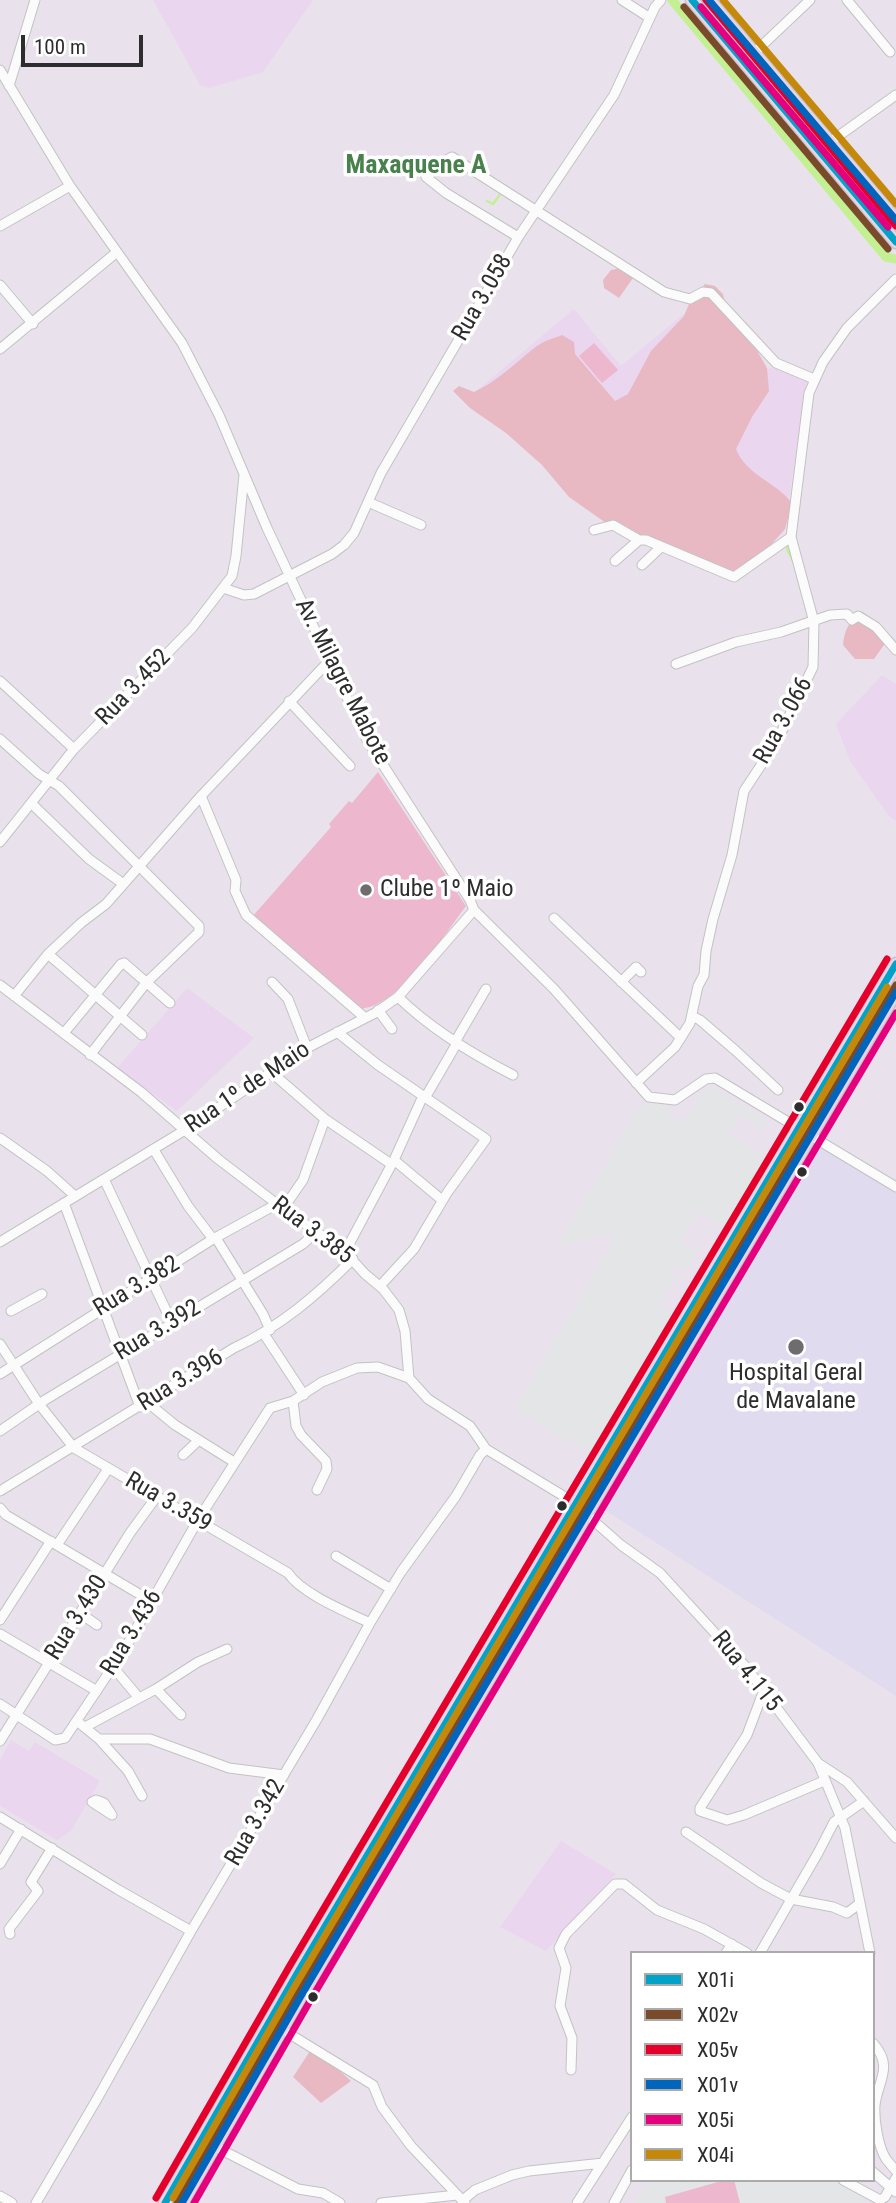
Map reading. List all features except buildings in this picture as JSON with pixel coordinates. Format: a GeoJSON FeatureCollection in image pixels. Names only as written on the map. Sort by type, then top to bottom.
{"type":"FeatureCollection","features":[{"type":"Feature","properties":{"kind":"main road"},"geometry":{"type":"LineString","coordinates":[[692,0],[896,242]]}},
{"type":"Feature","properties":{"kind":"main road"},"geometry":{"type":"LineString","coordinates":[[709,0],[896,220]]}},
{"type":"Feature","properties":{"kind":"main road"},"geometry":{"type":"LineString","coordinates":[[165,2203],[575,1503],[896,964]]}},
{"type":"Feature","properties":{"kind":"main road"},"geometry":{"type":"LineString","coordinates":[[182,2203],[282,2029],[896,992]]}},
{"type":"Feature","properties":{"kind":"main road"},"geometry":{"type":"LineString","coordinates":[[548,1551],[561,1559]]}},
{"type":"Feature","properties":{"kind":"main road"},"geometry":{"type":"LineString","coordinates":[[359,1870],[373,1877]]}},
{"type":"Feature","properties":{"kind":"street"},"geometry":{"type":"LineString","coordinates":[[9,86],[35,0]]}},
{"type":"Feature","properties":{"kind":"street"},"geometry":{"type":"LineString","coordinates":[[622,0],[650,18]]}},
{"type":"Feature","properties":{"kind":"street","name":"Rua 3.058"},"geometry":{"type":"LineString","coordinates":[[289,575],[319,562],[344,545],[354,533],[387,462],[535,209],[614,95],[661,0]]}},
{"type":"Feature","properties":{"kind":"street"},"geometry":{"type":"LineString","coordinates":[[754,53],[810,0]]}},
{"type":"Feature","properties":{"kind":"street"},"geometry":{"type":"LineString","coordinates":[[847,0],[890,52]]}},
{"type":"Feature","properties":{"kind":"street","name":"Av. Milagre Mabote"},"geometry":{"type":"LineString","coordinates":[[0,70],[70,186],[182,343],[205,385],[253,496],[366,740],[474,910],[554,989],[649,1097],[676,1100],[706,1079],[715,1078],[801,1122],[810,1134],[896,1187]]}},
{"type":"Feature","properties":{"kind":"street"},"geometry":{"type":"LineString","coordinates":[[830,142],[896,95]]}},
{"type":"Feature","properties":{"kind":"street"},"geometry":{"type":"LineString","coordinates":[[518,237],[446,193],[426,177],[452,157],[664,292],[690,299],[703,292],[711,293],[776,363],[814,379]]}},
{"type":"Feature","properties":{"kind":"street"},"geometry":{"type":"LineString","coordinates":[[0,226],[70,186]]}},
{"type":"Feature","properties":{"kind":"street"},"geometry":{"type":"LineString","coordinates":[[0,349],[117,252]]}},
{"type":"Feature","properties":{"kind":"street","name":"Rua 3.066"},"geometry":{"type":"LineString","coordinates":[[636,1083],[675,1047],[692,1016],[698,986],[704,975],[713,919],[732,855],[744,791],[777,741],[813,667],[814,622],[791,537],[809,393],[814,379],[847,328],[896,279]]}},
{"type":"Feature","properties":{"kind":"street"},"geometry":{"type":"LineString","coordinates":[[0,285],[33,324]]}},
{"type":"Feature","properties":{"kind":"street","name":"Rua 3.452"},"geometry":{"type":"LineString","coordinates":[[0,842],[74,749],[192,628],[232,576],[244,470]]}},
{"type":"Feature","properties":{"kind":"street"},"geometry":{"type":"LineString","coordinates":[[368,502],[421,525]]}},
{"type":"Feature","properties":{"kind":"street"},"geometry":{"type":"LineString","coordinates":[[594,530],[613,525],[639,540],[646,540],[734,576],[791,537]]}},
{"type":"Feature","properties":{"kind":"street"},"geometry":{"type":"LineString","coordinates":[[615,561],[639,540]]}},
{"type":"Feature","properties":{"kind":"street"},"geometry":{"type":"LineString","coordinates":[[642,565],[661,547]]}},
{"type":"Feature","properties":{"kind":"street"},"geometry":{"type":"LineString","coordinates":[[223,588],[249,595],[289,575]]}},
{"type":"Feature","properties":{"kind":"street"},"geometry":{"type":"LineString","coordinates":[[676,664],[736,642],[814,622],[830,615],[847,614],[852,620],[858,616],[876,627],[896,650]]}},
{"type":"Feature","properties":{"kind":"street"},"geometry":{"type":"LineString","coordinates":[[14,996],[48,954],[80,923],[106,904],[201,796],[329,661]]}},
{"type":"Feature","properties":{"kind":"street"},"geometry":{"type":"LineString","coordinates":[[0,681],[74,749]]}},
{"type":"Feature","properties":{"kind":"street"},"geometry":{"type":"LineString","coordinates":[[289,701],[350,766]]}},
{"type":"Feature","properties":{"kind":"street"},"geometry":{"type":"LineString","coordinates":[[1,743],[39,774],[59,786],[140,865],[200,929],[146,982],[90,1055]]}},
{"type":"Feature","properties":{"kind":"street"},"geometry":{"type":"LineString","coordinates":[[201,796],[233,871],[235,891],[246,915],[365,1017]]}},
{"type":"Feature","properties":{"kind":"street"},"geometry":{"type":"LineString","coordinates":[[31,803],[89,859],[122,883]]}},
{"type":"Feature","properties":{"kind":"street","name":"Rua 1º de Maio"},"geometry":{"type":"LineString","coordinates":[[0,1242],[154,1150],[307,1048],[398,997],[474,910]]}},
{"type":"Feature","properties":{"kind":"street"},"geometry":{"type":"LineString","coordinates":[[554,918],[681,1038]]}},
{"type":"Feature","properties":{"kind":"street"},"geometry":{"type":"LineString","coordinates":[[48,954],[142,1035]]}},
{"type":"Feature","properties":{"kind":"street"},"geometry":{"type":"LineString","coordinates":[[64,1033],[94,994],[124,963],[170,1003]]}},
{"type":"Feature","properties":{"kind":"street"},"geometry":{"type":"LineString","coordinates":[[621,982],[636,967],[641,972]]}},
{"type":"Feature","properties":{"kind":"street"},"geometry":{"type":"LineString","coordinates":[[272,982],[288,999],[307,1048]]}},
{"type":"Feature","properties":{"kind":"street","name":"Rua 3.385"},"geometry":{"type":"LineString","coordinates":[[0,985],[141,1092],[280,1207],[345,1252],[365,1275],[391,1298],[402,1318],[409,1378]]}},
{"type":"Feature","properties":{"kind":"street"},"geometry":{"type":"LineString","coordinates":[[345,1252],[424,1097],[486,989]]}},
{"type":"Feature","properties":{"kind":"street"},"geometry":{"type":"LineString","coordinates":[[398,997],[421,1018],[456,1042],[513,1075]]}},
{"type":"Feature","properties":{"kind":"street"},"geometry":{"type":"LineString","coordinates":[[378,1010],[392,1029]]}},
{"type":"Feature","properties":{"kind":"street"},"geometry":{"type":"LineString","coordinates":[[692,1016],[778,1090]]}},
{"type":"Feature","properties":{"kind":"street"},"geometry":{"type":"LineString","coordinates":[[337,1032],[362,1053],[486,1139],[442,1200],[414,1249],[380,1286]]}},
{"type":"Feature","properties":{"kind":"street"},"geometry":{"type":"LineString","coordinates":[[271,1072],[325,1119],[393,1162],[442,1200]]}},
{"type":"Feature","properties":{"kind":"street"},"geometry":{"type":"LineString","coordinates":[[280,1207],[303,1180],[325,1119]]}},
{"type":"Feature","properties":{"kind":"street"},"geometry":{"type":"LineString","coordinates":[[0,1138],[47,1171],[75,1196]]}},
{"type":"Feature","properties":{"kind":"street"},"geometry":{"type":"LineString","coordinates":[[154,1150],[188,1206],[215,1238],[243,1280],[263,1314],[267,1332],[304,1395]]}},
{"type":"Feature","properties":{"kind":"street"},"geometry":{"type":"LineString","coordinates":[[104,1179],[172,1322]]}},
{"type":"Feature","properties":{"kind":"street"},"geometry":{"type":"LineString","coordinates":[[64,1203],[121,1354],[144,1405],[234,1462]]}},
{"type":"Feature","properties":{"kind":"street","name":"Rua 3.382"},"geometry":{"type":"LineString","coordinates":[[0,1374],[215,1238],[280,1207]]}},
{"type":"Feature","properties":{"kind":"street","name":"Rua 3.392"},"geometry":{"type":"LineString","coordinates":[[0,1431],[39,1404],[303,1244],[316,1232]]}},
{"type":"Feature","properties":{"kind":"street","name":"Rua 3.396"},"geometry":{"type":"LineString","coordinates":[[0,1491],[234,1348],[267,1332],[323,1288],[352,1259]]}},
{"type":"Feature","properties":{"kind":"street"},"geometry":{"type":"LineString","coordinates":[[11,1311],[42,1294]]}},
{"type":"Feature","properties":{"kind":"street","name":"Rua 3.359"},"geometry":{"type":"LineString","coordinates":[[0,1344],[39,1404],[74,1447],[288,1573],[293,1580],[313,1593],[370,1623]]}},
{"type":"Feature","properties":{"kind":"street","name":"Rua 3.436"},"geometry":{"type":"LineString","coordinates":[[16,1714],[60,1741],[81,1725],[97,1691],[198,1520],[270,1408],[293,1401],[323,1382],[357,1367],[378,1367],[409,1378]]}},
{"type":"Feature","properties":{"kind":"street"},"geometry":{"type":"LineString","coordinates":[[409,1378],[428,1399],[470,1426],[486,1449],[575,1503]]}},
{"type":"Feature","properties":{"kind":"street"},"geometry":{"type":"LineString","coordinates":[[293,1401],[296,1426],[326,1461],[327,1469],[317,1490]]}},
{"type":"Feature","properties":{"kind":"street"},"geometry":{"type":"LineString","coordinates":[[183,1455],[199,1440]]}},
{"type":"Feature","properties":{"kind":"street","name":"Rua 3.342"},"geometry":{"type":"LineString","coordinates":[[36,2203],[370,1623],[486,1449]]}},
{"type":"Feature","properties":{"kind":"street"},"geometry":{"type":"LineString","coordinates":[[0,1620],[108,1469]]}},
{"type":"Feature","properties":{"kind":"street","name":"Rua 3.430"},"geometry":{"type":"LineString","coordinates":[[0,1741],[130,1533],[157,1496]]}},
{"type":"Feature","properties":{"kind":"street"},"geometry":{"type":"LineString","coordinates":[[2,1515],[151,1601]]}},
{"type":"Feature","properties":{"kind":"street","name":"Rua 4.115"},"geometry":{"type":"LineString","coordinates":[[587,1516],[660,1573],[764,1690],[818,1763],[847,1782],[896,1838]]}},
{"type":"Feature","properties":{"kind":"street"},"geometry":{"type":"LineString","coordinates":[[336,1556],[391,1589]]}},
{"type":"Feature","properties":{"kind":"street"},"geometry":{"type":"LineString","coordinates":[[80,1613],[97,1625]]}},
{"type":"Feature","properties":{"kind":"street"},"geometry":{"type":"LineString","coordinates":[[0,1634],[97,1691]]}},
{"type":"Feature","properties":{"kind":"street"},"geometry":{"type":"LineString","coordinates":[[142,1796],[128,1771],[99,1738],[81,1725],[139,1698],[198,1662],[227,1649]]}},
{"type":"Feature","properties":{"kind":"street"},"geometry":{"type":"LineString","coordinates":[[113,1667],[139,1698]]}},
{"type":"Feature","properties":{"kind":"street"},"geometry":{"type":"LineString","coordinates":[[156,1689],[181,1714]]}},
{"type":"Feature","properties":{"kind":"street"},"geometry":{"type":"LineString","coordinates":[[764,1690],[747,1735],[699,1810],[727,1820],[824,1781]]}},
{"type":"Feature","properties":{"kind":"street"},"geometry":{"type":"LineString","coordinates":[[0,1704],[16,1714]]}},
{"type":"Feature","properties":{"kind":"street"},"geometry":{"type":"LineString","coordinates":[[99,1738],[150,1739],[229,1768],[284,1775]]}},
{"type":"Feature","properties":{"kind":"street"},"geometry":{"type":"LineString","coordinates":[[818,1763],[840,1816],[854,1866],[870,1951]]}},
{"type":"Feature","properties":{"kind":"street"},"geometry":{"type":"LineString","coordinates":[[761,1951],[834,1822],[864,1801]]}},
{"type":"Feature","properties":{"kind":"street"},"geometry":{"type":"LineString","coordinates":[[0,1817],[191,1931]]}},
{"type":"Feature","properties":{"kind":"street"},"geometry":{"type":"LineString","coordinates":[[888,1827],[896,1820]]}},
{"type":"Feature","properties":{"kind":"street"},"geometry":{"type":"LineString","coordinates":[[0,1864],[21,1829]]}},
{"type":"Feature","properties":{"kind":"street"},"geometry":{"type":"LineString","coordinates":[[686,1832],[761,1884],[791,1899],[833,1907],[847,1913],[859,1904]]}},
{"type":"Feature","properties":{"kind":"street"},"geometry":{"type":"LineString","coordinates":[[10,1934],[9,1929],[14,1920],[38,1891],[31,1882],[52,1848]]}},
{"type":"Feature","properties":{"kind":"street"},"geometry":{"type":"LineString","coordinates":[[570,2070],[572,2038],[560,2006],[566,1968],[559,1953],[560,1943],[615,1884],[624,1884],[657,1910],[704,1929],[744,1951]]}},
{"type":"Feature","properties":{"kind":"street"},"geometry":{"type":"LineString","coordinates":[[727,1951],[732,1944]]}},
{"type":"Feature","properties":{"kind":"street"},"geometry":{"type":"LineString","coordinates":[[282,2029],[373,2085],[382,2108],[411,2146],[461,2200]]}},
{"type":"Feature","properties":{"kind":"street"},"geometry":{"type":"LineString","coordinates":[[875,2046],[881,2053],[884,2069],[875,2104]]}},
{"type":"Feature","properties":{"kind":"street"},"geometry":{"type":"LineString","coordinates":[[875,2118],[883,2154],[896,2171]]}},
{"type":"Feature","properties":{"kind":"street"},"geometry":{"type":"LineString","coordinates":[[577,2203],[630,2120]]}},
{"type":"Feature","properties":{"kind":"street"},"geometry":{"type":"LineString","coordinates":[[214,2146],[298,2189],[323,2193],[340,2203]]}},
{"type":"Feature","properties":{"kind":"street"},"geometry":{"type":"LineString","coordinates":[[381,2203],[406,2199],[461,2200],[475,2190],[512,2175],[604,2163]]}},
{"type":"Feature","properties":{"kind":"street"},"geometry":{"type":"LineString","coordinates":[[614,2203],[630,2174]]}},
{"type":"Feature","properties":{"kind":"street"},"geometry":{"type":"LineString","coordinates":[[875,2174],[894,2190]]}},
{"type":"Feature","properties":{"kind":"street"},"geometry":{"type":"LineString","coordinates":[[847,2182],[880,2200],[894,2190],[896,2178]]}},
{"type":"Feature","properties":{"kind":"street"},"geometry":{"type":"LineString","coordinates":[[0,2196],[12,2203]]}},
{"type":"Feature","properties":{"kind":"shaded area"},"geometry":{"type":"Polygon","coordinates":[[[153,0],[313,0],[263,72],[209,88],[200,85],[153,0]]]}},
{"type":"Feature","properties":{"kind":"shaded area"},"geometry":{"type":"Polygon","coordinates":[[[621,268],[633,278],[619,298],[604,288],[603,280],[611,270],[621,268]]]}},
{"type":"Feature","properties":{"kind":"shaded area"},"geometry":{"type":"Polygon","coordinates":[[[705,284],[715,286],[723,294],[727,313],[751,340],[767,368],[769,391],[736,449],[754,472],[792,503],[785,529],[754,564],[730,576],[606,523],[569,497],[542,465],[506,433],[470,408],[453,391],[459,386],[474,392],[483,388],[537,346],[562,335],[574,342],[575,354],[615,401],[628,394],[651,351],[684,316],[689,304],[705,284]]]}},
{"type":"Feature","properties":{"kind":"shaded area"},"geometry":{"type":"Polygon","coordinates":[[[705,296],[768,369],[775,367],[807,378],[784,532],[732,573],[469,397],[574,309],[621,366],[705,296]]]}},
{"type":"Feature","properties":{"kind":"shaded area"},"geometry":{"type":"Polygon","coordinates":[[[594,343],[618,370],[602,383],[579,356],[594,343]]]}},
{"type":"Feature","properties":{"kind":"shaded area"},"geometry":{"type":"Polygon","coordinates":[[[863,612],[875,621],[889,638],[874,659],[855,659],[843,645],[848,625],[863,612]]]}},
{"type":"Feature","properties":{"kind":"shaded area"},"geometry":{"type":"Polygon","coordinates":[[[882,675],[896,684],[896,821],[889,816],[850,761],[836,724],[882,675]]]}},
{"type":"Feature","properties":{"kind":"shaded area","name":"Clube 1º Maio"},"geometry":{"type":"Polygon","coordinates":[[[378,772],[466,906],[405,983],[390,996],[374,1005],[359,1009],[252,917],[331,827],[329,824],[349,801],[352,803],[378,772]]]}},
{"type":"Feature","properties":{"kind":"shaded area"},"geometry":{"type":"Polygon","coordinates":[[[187,988],[254,1038],[177,1111],[117,1068],[187,988]]]}},
{"type":"Feature","properties":{"kind":"shaded area"},"geometry":{"type":"Polygon","coordinates":[[[708,1085],[768,1120],[762,1129],[739,1116],[728,1135],[750,1149],[768,1156],[726,1227],[697,1211],[680,1242],[697,1253],[686,1270],[676,1264],[670,1274],[675,1277],[658,1305],[674,1315],[592,1454],[515,1409],[615,1239],[606,1235],[558,1246],[642,1103],[669,1105],[669,1114],[684,1122],[708,1085]]]}},
{"type":"Feature","properties":{"kind":"shaded area","name":"Hospital Geral de Mavalane"},"geometry":{"type":"Polygon","coordinates":[[[821,1140],[896,1187],[896,1696],[600,1507],[821,1140]]]}},
{"type":"Feature","properties":{"kind":"shaded area"},"geometry":{"type":"Polygon","coordinates":[[[11,1740],[29,1751],[35,1742],[100,1781],[71,1831],[57,1840],[0,1806],[0,1760],[11,1740]]]}},
{"type":"Feature","properties":{"kind":"shaded area"},"geometry":{"type":"Polygon","coordinates":[[[561,1841],[616,1874],[546,1951],[500,1927],[561,1841]]]}},
{"type":"Feature","properties":{"kind":"shaded area"},"geometry":{"type":"Polygon","coordinates":[[[310,2051],[331,2063],[351,2081],[321,2103],[293,2077],[310,2051]]]}},
{"type":"Feature","properties":{"kind":"shaded area"},"geometry":{"type":"Polygon","coordinates":[[[648,2182],[839,2182],[863,2196],[866,2203],[635,2203],[648,2182]]]}},
{"type":"Feature","properties":{"kind":"shaded area"},"geometry":{"type":"Polygon","coordinates":[[[718,2182],[735,2182],[740,2203],[666,2203],[665,2197],[718,2182]]]}},
{"type":"Feature","properties":{"kind":"waterway"},"geometry":{"type":"LineString","coordinates":[[672,0],[886,257],[896,259]]}},
{"type":"Feature","properties":{"kind":"waterway"},"geometry":{"type":"LineString","coordinates":[[487,201],[493,204],[501,193]]}},
{"type":"Feature","properties":{"kind":"waterway"},"geometry":{"type":"LineString","coordinates":[[788,544],[787,549],[794,563]]}},
{"type":"Feature","properties":{"kind":"transit line","name":"X01i"},"geometry":{"type":"LineString","coordinates":[[692,0],[896,242]]}},
{"type":"Feature","properties":{"kind":"transit line","name":"X05v"},"geometry":{"type":"LineString","coordinates":[[706,0],[896,226]]}},
{"type":"Feature","properties":{"kind":"transit line","name":"X01v"},"geometry":{"type":"LineString","coordinates":[[709,0],[896,220]]}},
{"type":"Feature","properties":{"kind":"transit line","name":"X04i"},"geometry":{"type":"LineString","coordinates":[[723,0],[896,204]]}},
{"type":"Feature","properties":{"kind":"transit line","name":"X02v"},"geometry":{"type":"LineString","coordinates":[[684,7],[888,249]]}},
{"type":"Feature","properties":{"kind":"transit line","name":"X05i"},"geometry":{"type":"LineString","coordinates":[[701,7],[888,227]]}},
{"type":"Feature","properties":{"kind":"transit line","name":"X05v"},"geometry":{"type":"LineString","coordinates":[[156,2198],[289,1967],[887,959]]}},
{"type":"Feature","properties":{"kind":"transit line","name":"X01i"},"geometry":{"type":"LineString","coordinates":[[165,2203],[298,1972],[896,964]]}},
{"type":"Feature","properties":{"kind":"transit line","name":"X02v"},"geometry":{"type":"LineString","coordinates":[[177,2203],[307,1977],[896,985]]}},
{"type":"Feature","properties":{"kind":"transit line","name":"X04i"},"geometry":{"type":"LineString","coordinates":[[173,2198],[292,1991],[887,987]]}},
{"type":"Feature","properties":{"kind":"transit line","name":"X01v"},"geometry":{"type":"LineString","coordinates":[[182,2203],[301,1996],[896,992]]}},
{"type":"Feature","properties":{"kind":"transit line","name":"X05i"},"geometry":{"type":"LineString","coordinates":[[194,2203],[310,2001],[896,1013]]}},
{"type":"Feature","properties":{"kind":"place","name":"Clube 1º Maio"},"geometry":{"type":"Point","coordinates":[366,890]}},
{"type":"Feature","properties":{"kind":"place","name":"Hospital Geral de Mavalane"},"geometry":{"type":"Point","coordinates":[796,1347]}},
{"type":"Feature","properties":{"kind":"district","name":"Maxaquene A"},"geometry":{"type":"Point","coordinates":[416,166]}}]}
